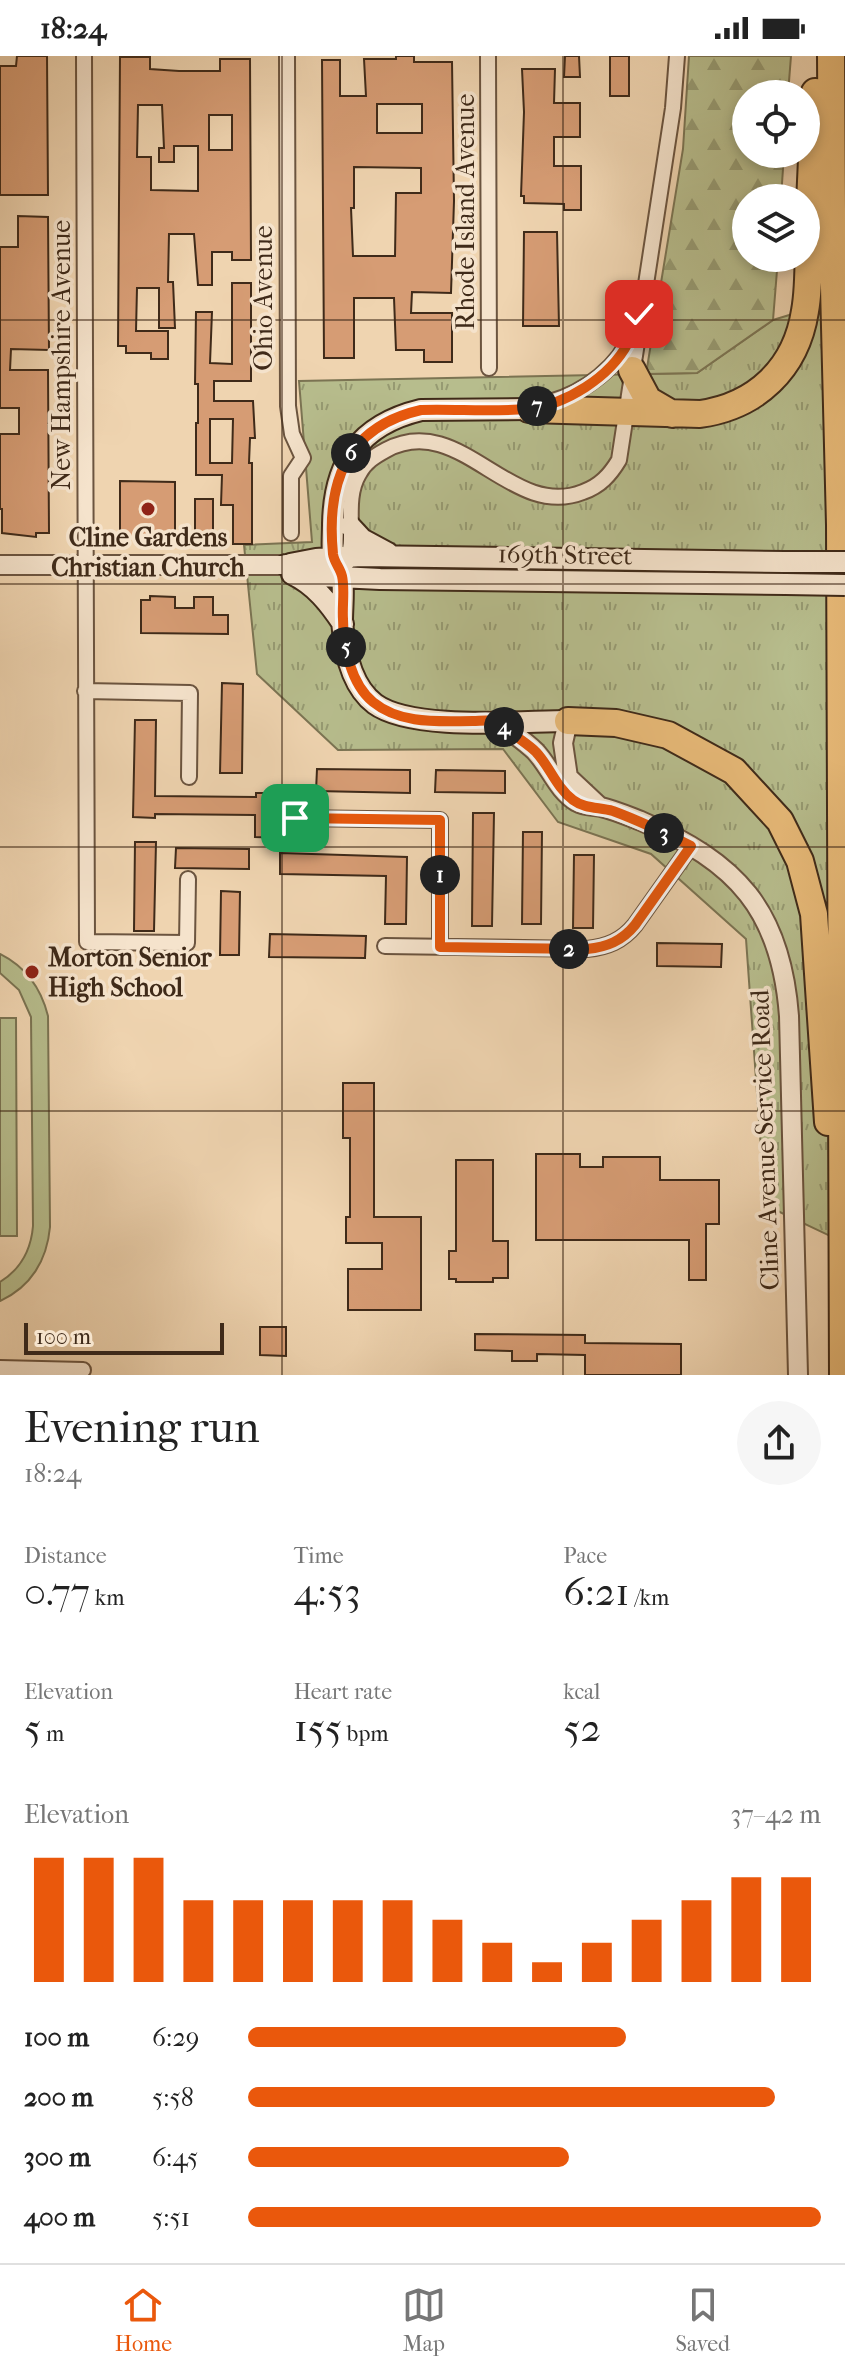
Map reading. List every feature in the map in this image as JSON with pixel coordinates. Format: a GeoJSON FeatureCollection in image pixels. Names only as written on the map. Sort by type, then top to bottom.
{"type":"FeatureCollection","features":[{"type":"Feature","properties":{"kind":"highway"},"geometry":{"type":"LineString","coordinates":[[529,409],[672,414],[720,411],[743,402],[774,379],[793,349],[805,313],[816,56]]}},
{"type":"Feature","properties":{"kind":"highway"},"geometry":{"type":"LineString","coordinates":[[831,56],[840,541],[843,1375]]}},
{"type":"Feature","properties":{"kind":"highway"},"geometry":{"type":"LineString","coordinates":[[632,370],[648,400],[672,414]]}},
{"type":"Feature","properties":{"kind":"highway"},"geometry":{"type":"LineString","coordinates":[[568,721],[616,723],[668,735],[734,771],[780,821],[800,861],[814,914],[826,1107],[844,1238]]}},
{"type":"Feature","properties":{"kind":"main road"},"geometry":{"type":"LineString","coordinates":[[529,409],[421,410],[405,414],[359,442],[342,467],[333,504],[341,557],[343,624],[353,674],[361,690],[387,711],[426,721],[568,721]]}},
{"type":"Feature","properties":{"kind":"main road"},"geometry":{"type":"LineString","coordinates":[[350,526],[362,539],[395,556]]}},
{"type":"Feature","properties":{"kind":"main road","name":"169th Street"},"geometry":{"type":"LineString","coordinates":[[280,566],[341,557],[395,556],[845,562]]}},
{"type":"Feature","properties":{"kind":"main road"},"geometry":{"type":"LineString","coordinates":[[280,566],[325,598],[343,624]]}},
{"type":"Feature","properties":{"kind":"main road","name":"169th Street"},"geometry":{"type":"LineString","coordinates":[[280,566],[320,576],[342,577],[845,585]]}},
{"type":"Feature","properties":{"kind":"street","name":"New Hampshire Avenue"},"geometry":{"type":"LineString","coordinates":[[84,56],[87,942],[187,943],[188,879]]}},
{"type":"Feature","properties":{"kind":"street","name":"Ohio Avenue"},"geometry":{"type":"LineString","coordinates":[[287,56],[288,406],[292,434],[303,458],[291,476],[291,533]]}},
{"type":"Feature","properties":{"kind":"street","name":"Rhode Island Avenue"},"geometry":{"type":"LineString","coordinates":[[488,56],[489,368]]}},
{"type":"Feature","properties":{"kind":"street"},"geometry":{"type":"LineString","coordinates":[[341,557],[350,526],[353,491],[358,475],[375,456],[397,444],[433,441],[544,497],[574,496],[599,484],[611,474],[619,460],[673,108],[677,56]]}},
{"type":"Feature","properties":{"kind":"street"},"geometry":{"type":"LineString","coordinates":[[529,409],[563,398],[593,382],[615,362],[628,343],[639,314]]}},
{"type":"Feature","properties":{"kind":"street","name":"169th Street"},"geometry":{"type":"LineString","coordinates":[[0,565],[280,566]]}},
{"type":"Feature","properties":{"kind":"street"},"geometry":{"type":"LineString","coordinates":[[85,691],[190,693],[189,777]]}},
{"type":"Feature","properties":{"kind":"street","name":"Cline Avenue Service Road"},"geometry":{"type":"LineString","coordinates":[[497,721],[536,751],[561,789],[573,800],[585,807],[600,807],[641,821],[714,860],[744,890],[770,928],[781,957],[789,1016],[798,1375]]}},
{"type":"Feature","properties":{"kind":"street","name":"Cline Avenue Service Road"},"geometry":{"type":"LineString","coordinates":[[568,721],[563,743],[568,777],[600,807]]}},
{"type":"Feature","properties":{"kind":"street"},"geometry":{"type":"LineString","coordinates":[[295,818],[440,820],[440,947]]}},
{"type":"Feature","properties":{"kind":"street"},"geometry":{"type":"LineString","coordinates":[[385,946],[587,949],[610,945],[635,925],[691,846]]}},
{"type":"Feature","properties":{"kind":"street"},"geometry":{"type":"LineString","coordinates":[[0,1368],[83,1370]]}},
{"type":"Feature","properties":{"kind":"green space"},"geometry":{"type":"Polygon","coordinates":[[[689,56],[791,56],[789,80],[732,80],[732,168],[783,168],[782,184],[732,184],[732,272],[777,272],[773,320],[697,373],[646,374],[683,149],[689,56]]]}},
{"type":"Feature","properties":{"kind":"green space"},"geometry":{"type":"Polygon","coordinates":[[[845,298],[845,1243],[765,1205],[746,939],[651,854],[558,822],[503,749],[338,750],[257,674],[244,545],[312,542],[299,381],[697,373],[773,320],[845,298]]]}},
{"type":"Feature","properties":{"kind":"green space"},"geometry":{"type":"Polygon","coordinates":[[[0,954],[31,979],[48,1016],[50,1227],[45,1251],[36,1271],[20,1288],[0,1301],[0,1282],[24,1258],[33,1226],[31,1017],[19,990],[0,973],[0,954]]]}},
{"type":"Feature","properties":{"kind":"green space"},"geometry":{"type":"Polygon","coordinates":[[[0,1018],[16,1018],[17,1236],[0,1236],[0,1018]]]}},
{"type":"Feature","properties":{"kind":"building"},"geometry":{"type":"Polygon","coordinates":[[[17,56],[47,56],[48,195],[0,195],[0,66],[16,66],[17,56]]]}},
{"type":"Feature","properties":{"kind":"building"},"geometry":{"type":"Polygon","coordinates":[[[396,56],[414,56],[414,62],[452,62],[454,201],[451,293],[412,292],[411,313],[452,313],[452,362],[424,362],[424,350],[396,350],[394,298],[354,298],[354,358],[324,358],[322,60],[340,60],[340,96],[366,96],[364,59],[396,59],[396,56]],[[377,104],[377,133],[422,133],[422,104],[377,104]],[[354,167],[354,208],[351,208],[353,256],[395,256],[396,193],[421,193],[421,168],[354,167]]]}},
{"type":"Feature","properties":{"kind":"building"},"geometry":{"type":"Polygon","coordinates":[[[565,56],[579,56],[580,77],[564,77],[565,56]]]}},
{"type":"Feature","properties":{"kind":"building"},"geometry":{"type":"Polygon","coordinates":[[[610,56],[629,56],[629,96],[610,96],[610,56]]]}},
{"type":"Feature","properties":{"kind":"building"},"geometry":{"type":"Polygon","coordinates":[[[120,57],[150,57],[150,69],[179,71],[220,71],[220,59],[250,59],[251,260],[232,260],[232,252],[212,252],[212,285],[198,285],[194,234],[169,234],[168,282],[173,282],[175,328],[159,328],[159,288],[137,288],[136,331],[168,331],[168,359],[151,359],[151,353],[126,353],[126,346],[118,346],[120,57]],[[138,105],[137,157],[151,157],[151,190],[198,191],[198,146],[174,146],[174,162],[159,162],[159,148],[164,148],[162,105],[138,105]],[[209,115],[209,150],[232,150],[232,115],[209,115]]]}},
{"type":"Feature","properties":{"kind":"building"},"geometry":{"type":"Polygon","coordinates":[[[522,69],[555,69],[554,103],[580,103],[580,137],[554,137],[554,166],[581,166],[581,210],[564,210],[564,204],[524,203],[524,196],[521,196],[522,69]]]}},
{"type":"Feature","properties":{"kind":"building"},"geometry":{"type":"Polygon","coordinates":[[[18,216],[48,217],[49,350],[11,349],[10,370],[48,370],[49,533],[36,533],[36,537],[2,533],[0,509],[0,434],[19,434],[19,408],[0,408],[0,247],[18,247],[18,216]]]}},
{"type":"Feature","properties":{"kind":"building"},"geometry":{"type":"Polygon","coordinates":[[[524,232],[557,232],[559,326],[523,326],[524,232]]]}},
{"type":"Feature","properties":{"kind":"building"},"geometry":{"type":"Polygon","coordinates":[[[232,283],[251,283],[251,381],[214,381],[214,401],[253,401],[255,438],[250,438],[249,463],[252,463],[252,544],[233,544],[233,505],[221,505],[222,475],[196,475],[196,312],[212,312],[210,363],[232,364],[232,283]],[[210,419],[210,463],[232,463],[233,419],[210,419]]]}},
{"type":"Feature","properties":{"kind":"building","name":"Cline Gardens Christian Church"},"geometry":{"type":"Polygon","coordinates":[[[120,481],[175,482],[175,537],[120,537],[120,481]]]}},
{"type":"Feature","properties":{"kind":"building"},"geometry":{"type":"Polygon","coordinates":[[[195,499],[213,499],[213,536],[195,536],[195,499]]]}},
{"type":"Feature","properties":{"kind":"building"},"geometry":{"type":"Polygon","coordinates":[[[150,596],[175,597],[175,608],[194,608],[194,597],[213,597],[213,615],[228,615],[228,634],[141,633],[141,600],[150,600],[150,596]]]}},
{"type":"Feature","properties":{"kind":"building"},"geometry":{"type":"Polygon","coordinates":[[[222,683],[243,684],[242,773],[220,773],[222,683]]]}},
{"type":"Feature","properties":{"kind":"building"},"geometry":{"type":"Polygon","coordinates":[[[135,720],[156,720],[155,796],[256,797],[256,793],[286,793],[286,838],[255,837],[255,815],[155,814],[155,818],[133,817],[135,720]]]}},
{"type":"Feature","properties":{"kind":"building"},"geometry":{"type":"Polygon","coordinates":[[[317,769],[410,770],[410,793],[316,791],[317,769]]]}},
{"type":"Feature","properties":{"kind":"building"},"geometry":{"type":"Polygon","coordinates":[[[436,770],[505,771],[505,793],[435,792],[436,770]]]}},
{"type":"Feature","properties":{"kind":"building"},"geometry":{"type":"Polygon","coordinates":[[[473,813],[494,813],[492,926],[472,926],[473,813]]]}},
{"type":"Feature","properties":{"kind":"building"},"geometry":{"type":"Polygon","coordinates":[[[523,832],[542,832],[541,924],[522,924],[523,832]]]}},
{"type":"Feature","properties":{"kind":"building"},"geometry":{"type":"Polygon","coordinates":[[[135,842],[156,842],[154,931],[134,931],[135,842]]]}},
{"type":"Feature","properties":{"kind":"building"},"geometry":{"type":"Polygon","coordinates":[[[176,848],[249,849],[249,869],[175,868],[176,848]]]}},
{"type":"Feature","properties":{"kind":"building"},"geometry":{"type":"Polygon","coordinates":[[[280,853],[407,857],[406,924],[385,924],[386,876],[280,874],[280,853]]]}},
{"type":"Feature","properties":{"kind":"building"},"geometry":{"type":"Polygon","coordinates":[[[574,855],[594,855],[593,928],[573,928],[574,855]]]}},
{"type":"Feature","properties":{"kind":"building"},"geometry":{"type":"Polygon","coordinates":[[[221,891],[240,892],[239,955],[220,955],[221,891]]]}},
{"type":"Feature","properties":{"kind":"building"},"geometry":{"type":"Polygon","coordinates":[[[270,934],[366,936],[365,958],[269,957],[270,934]]]}},
{"type":"Feature","properties":{"kind":"building"},"geometry":{"type":"Polygon","coordinates":[[[657,943],[722,944],[721,967],[657,966],[657,943]]]}},
{"type":"Feature","properties":{"kind":"building"},"geometry":{"type":"Polygon","coordinates":[[[343,1083],[374,1083],[374,1217],[421,1217],[421,1310],[348,1310],[348,1269],[382,1269],[382,1243],[346,1243],[346,1217],[350,1217],[350,1138],[343,1138],[343,1083]]]}},
{"type":"Feature","properties":{"kind":"building"},"geometry":{"type":"Polygon","coordinates":[[[536,1154],[580,1154],[580,1167],[603,1167],[603,1157],[660,1157],[660,1180],[719,1180],[719,1224],[706,1224],[706,1280],[689,1280],[689,1240],[536,1240],[536,1154]]]}},
{"type":"Feature","properties":{"kind":"building"},"geometry":{"type":"Polygon","coordinates":[[[456,1160],[493,1160],[493,1241],[508,1241],[508,1278],[493,1278],[493,1282],[456,1282],[456,1279],[449,1279],[449,1251],[456,1251],[456,1160]]]}},
{"type":"Feature","properties":{"kind":"building"},"geometry":{"type":"Polygon","coordinates":[[[260,1327],[286,1327],[286,1356],[260,1355],[260,1327]]]}},
{"type":"Feature","properties":{"kind":"building"},"geometry":{"type":"Polygon","coordinates":[[[475,1334],[585,1335],[585,1343],[681,1344],[681,1375],[585,1375],[585,1355],[537,1354],[537,1361],[512,1361],[512,1351],[475,1350],[475,1334]]]}},
{"type":"Feature","properties":{"kind":"place","name":"Cline Gardens Christian Church"},"geometry":{"type":"Point","coordinates":[148,509]}},
{"type":"Feature","properties":{"kind":"place","name":"Morton Senior High School"},"geometry":{"type":"Point","coordinates":[32,972]}},
{"type":"Feature","properties":{"kind":"route"},"geometry":{"type":"LineString","coordinates":[[295,818],[440,820],[440,947],[587,949],[610,945],[635,925],[691,846],[641,821],[600,807],[585,807],[573,800],[561,789],[536,751],[497,721],[411,719],[374,703],[361,690],[353,674],[343,624],[342,577],[333,557],[336,484],[342,467],[359,442],[370,433],[405,414],[421,410],[529,409],[563,398],[593,382],[615,362],[628,343],[639,314]]}}]}
